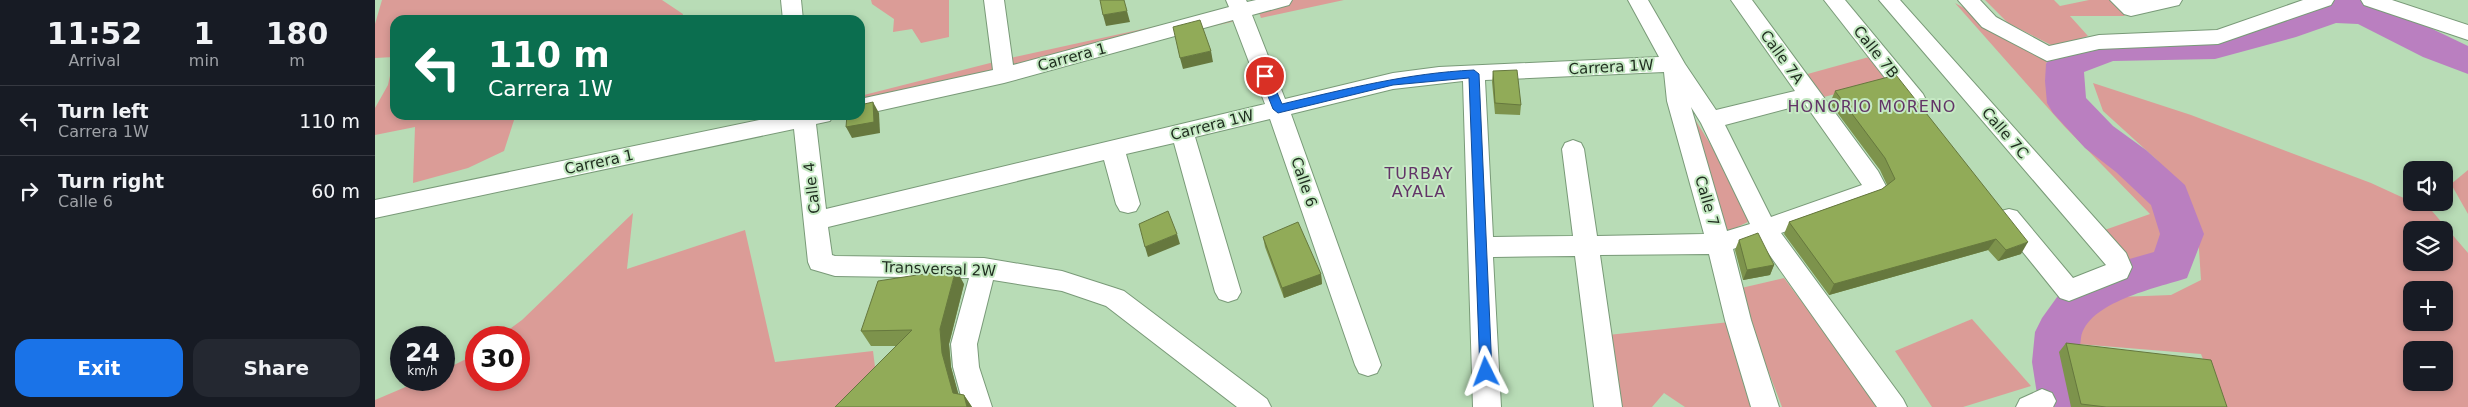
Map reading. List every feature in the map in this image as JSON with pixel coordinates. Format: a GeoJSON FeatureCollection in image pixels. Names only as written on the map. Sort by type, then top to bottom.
{"type":"FeatureCollection","features":[{"type":"Feature","properties":{"kind":"street"},"geometry":{"type":"LineString","coordinates":[[791,0],[792,15]]}},
{"type":"Feature","properties":{"kind":"street"},"geometry":{"type":"LineString","coordinates":[[995,0],[1004,75]]}},
{"type":"Feature","properties":{"kind":"street","name":"Carrera 1"},"geometry":{"type":"LineString","coordinates":[[865,106],[1004,75],[1238,6],[1282,0]]}},
{"type":"Feature","properties":{"kind":"street","name":"Calle 7"},"geometry":{"type":"LineString","coordinates":[[1638,0],[1674,64],[1678,101],[1719,244],[1738,320],[1765,407]]}},
{"type":"Feature","properties":{"kind":"street","name":"Calle 7A"},"geometry":{"type":"LineString","coordinates":[[1741,0],[1870,177],[1875,188],[1868,193],[1765,229]]}},
{"type":"Feature","properties":{"kind":"street","name":"Calle 7B"},"geometry":{"type":"LineString","coordinates":[[1834,0],[1930,120]]}},
{"type":"Feature","properties":{"kind":"street","name":"Calle 7C"},"geometry":{"type":"LineString","coordinates":[[1889,0],[2117,260],[2120,267],[2118,271],[2069,291],[1997,203]]}},
{"type":"Feature","properties":{"kind":"street"},"geometry":{"type":"LineString","coordinates":[[1968,0],[1989,22],[2047,54],[2099,42],[2218,37],[2324,0]]}},
{"type":"Feature","properties":{"kind":"street"},"geometry":{"type":"LineString","coordinates":[[2125,4],[2172,0]]}},
{"type":"Feature","properties":{"kind":"street"},"geometry":{"type":"LineString","coordinates":[[2371,0],[2468,33]]}},
{"type":"Feature","properties":{"kind":"street","name":"Calle 6"},"geometry":{"type":"LineString","coordinates":[[1238,6],[1278,109],[1368,366]]}},
{"type":"Feature","properties":{"kind":"street"},"geometry":{"type":"LineString","coordinates":[[1674,64],[1711,120],[1765,229],[1789,265],[1893,407]]}},
{"type":"Feature","properties":{"kind":"street","name":"Carrera 1W"},"geometry":{"type":"LineString","coordinates":[[816,221],[1393,82],[1439,75],[1674,64]]}},
{"type":"Feature","properties":{"kind":"street"},"geometry":{"type":"LineString","coordinates":[[1474,74],[1487,407]]}},
{"type":"Feature","properties":{"kind":"street"},"geometry":{"type":"LineString","coordinates":[[1711,120],[1810,95]]}},
{"type":"Feature","properties":{"kind":"street","name":"Carrera 1"},"geometry":{"type":"LineString","coordinates":[[375,209],[791,120]]}},
{"type":"Feature","properties":{"kind":"street","name":"Calle 4"},"geometry":{"type":"LineString","coordinates":[[810,120],[820,262]]}},
{"type":"Feature","properties":{"kind":"street"},"geometry":{"type":"LineString","coordinates":[[1182,132],[1228,292]]}},
{"type":"Feature","properties":{"kind":"street"},"geometry":{"type":"LineString","coordinates":[[1113,149],[1128,204]]}},
{"type":"Feature","properties":{"kind":"street"},"geometry":{"type":"LineString","coordinates":[[1573,149],[1608,407]]}},
{"type":"Feature","properties":{"kind":"street"},"geometry":{"type":"LineString","coordinates":[[1480,247],[1719,244],[1765,229]]}},
{"type":"Feature","properties":{"kind":"street","name":"Transversal 2W"},"geometry":{"type":"LineString","coordinates":[[820,262],[835,266],[984,268],[1062,281],[1115,298],[1257,407]]}},
{"type":"Feature","properties":{"kind":"street"},"geometry":{"type":"LineString","coordinates":[[978,407],[963,344],[984,268]]}},
{"type":"Feature","properties":{"kind":"shaded area"},"geometry":{"type":"Polygon","coordinates":[[[382,0],[662,0],[683,14],[390,15],[390,57],[375,58],[375,24],[382,0]]]}},
{"type":"Feature","properties":{"kind":"shaded area"},"geometry":{"type":"Polygon","coordinates":[[[871,0],[949,0],[949,37],[921,43],[912,29],[893,32],[894,19],[872,4],[871,0]]]}},
{"type":"Feature","properties":{"kind":"shaded area"},"geometry":{"type":"Polygon","coordinates":[[[1281,0],[1344,0],[1261,18],[1256,5],[1281,0]]]}},
{"type":"Feature","properties":{"kind":"shaded area"},"geometry":{"type":"Polygon","coordinates":[[[1985,0],[2054,0],[2060,6],[2089,0],[2111,0],[2125,16],[2070,16],[2088,36],[2055,47],[2008,23],[1985,0]]]}},
{"type":"Feature","properties":{"kind":"shaded area"},"geometry":{"type":"Polygon","coordinates":[[[1955,3],[2047,54],[2047,81],[2056,103],[2071,122],[2132,168],[2150,185],[2164,204],[2171,226],[2165,260],[2123,267],[2099,232],[2150,214],[2064,126],[1955,3]]]}},
{"type":"Feature","properties":{"kind":"shaded area"},"geometry":{"type":"Polygon","coordinates":[[[1234,9],[1236,21],[865,105],[865,95],[1006,59],[1234,9]]]}},
{"type":"Feature","properties":{"kind":"shaded area"},"geometry":{"type":"Polygon","coordinates":[[[1869,57],[1890,80],[1820,98],[1804,75],[1869,57]]]}},
{"type":"Feature","properties":{"kind":"shaded area"},"geometry":{"type":"Polygon","coordinates":[[[390,76],[390,120],[514,120],[504,151],[468,168],[413,183],[415,127],[375,135],[375,108],[388,85],[390,76]]]}},
{"type":"Feature","properties":{"kind":"shaded area"},"geometry":{"type":"Polygon","coordinates":[[[2093,83],[2191,115],[2371,183],[2403,198],[2403,211],[2432,211],[2441,221],[2403,221],[2403,271],[2453,271],[2453,236],[2468,253],[2468,407],[2222,407],[2201,354],[2078,344],[2085,319],[2119,297],[2171,295],[2201,280],[2197,219],[2157,160],[2103,111],[2093,83]]]}},
{"type":"Feature","properties":{"kind":"shaded area"},"geometry":{"type":"Polygon","coordinates":[[[1683,100],[1756,218],[1723,234],[1683,100]]]}},
{"type":"Feature","properties":{"kind":"shaded area"},"geometry":{"type":"Polygon","coordinates":[[[2468,170],[2468,214],[2453,188],[2453,182],[2468,170]]]}},
{"type":"Feature","properties":{"kind":"shaded area"},"geometry":{"type":"Polygon","coordinates":[[[633,213],[627,269],[745,230],[775,362],[873,351],[880,407],[375,407],[375,400],[396,391],[455,391],[455,364],[465,360],[465,391],[530,391],[530,326],[514,326],[633,213]]]}},
{"type":"Feature","properties":{"kind":"shaded area"},"geometry":{"type":"Polygon","coordinates":[[[1784,278],[1881,407],[1782,407],[1737,289],[1784,278]]]}},
{"type":"Feature","properties":{"kind":"shaded area"},"geometry":{"type":"Polygon","coordinates":[[[1972,319],[2031,386],[1963,407],[1932,407],[1895,351],[1972,319]]]}},
{"type":"Feature","properties":{"kind":"shaded area"},"geometry":{"type":"Polygon","coordinates":[[[1730,322],[1754,407],[1685,407],[1664,393],[1652,407],[1612,407],[1608,335],[1730,322]]]}},
{"type":"Feature","properties":{"kind":"building"},"geometry":{"type":"Polygon","coordinates":[[[1100,0],[1124,0],[1127,11],[1103,15],[1100,0]]]}},
{"type":"Feature","properties":{"kind":"building"},"geometry":{"type":"Polygon","coordinates":[[[1200,20],[1211,51],[1180,58],[1173,27],[1200,20]]]}},
{"type":"Feature","properties":{"kind":"building"},"geometry":{"type":"Polygon","coordinates":[[[1517,70],[1521,105],[1495,103],[1493,71],[1517,70]]]}},
{"type":"Feature","properties":{"kind":"building"},"geometry":{"type":"Polygon","coordinates":[[[1896,75],[2028,242],[2006,250],[1996,239],[1834,284],[1789,222],[1882,189],[1895,179],[1885,158],[1835,91],[1896,75]]]}},
{"type":"Feature","properties":{"kind":"building"},"geometry":{"type":"Polygon","coordinates":[[[873,102],[874,122],[846,127],[847,120],[865,120],[865,104],[873,102]]]}},
{"type":"Feature","properties":{"kind":"building"},"geometry":{"type":"Polygon","coordinates":[[[1168,211],[1177,234],[1145,247],[1139,224],[1168,211]]]}},
{"type":"Feature","properties":{"kind":"building"},"geometry":{"type":"Polygon","coordinates":[[[1298,222],[1321,274],[1282,288],[1263,237],[1298,222]]]}},
{"type":"Feature","properties":{"kind":"building"},"geometry":{"type":"Polygon","coordinates":[[[1758,233],[1774,265],[1747,270],[1739,240],[1758,233]]]}},
{"type":"Feature","properties":{"kind":"building"},"geometry":{"type":"Polygon","coordinates":[[[956,269],[940,329],[942,353],[953,393],[964,395],[967,407],[835,407],[912,330],[861,331],[878,281],[956,269]]]}},
{"type":"Feature","properties":{"kind":"building"},"geometry":{"type":"Polygon","coordinates":[[[2066,343],[2211,360],[2227,407],[2106,407],[2081,404],[2066,343]]]}},
{"type":"Feature","properties":{"kind":"waterway"},"geometry":{"type":"LineString","coordinates":[[2063,407],[2056,362],[2058,332],[2081,299],[2121,279],[2171,265],[2182,234],[2170,197],[2131,161],[2099,137],[2067,103],[2064,81],[2065,64],[2110,48],[2215,46],[2283,28],[2334,10],[2365,12],[2436,48],[2468,61]]}},
{"type":"Feature","properties":{"kind":"district","name":"HONORIO MORENO"},"geometry":{"type":"Point","coordinates":[1872,106]}},
{"type":"Feature","properties":{"kind":"district","name":"TURBAY AYALA"},"geometry":{"type":"Point","coordinates":[1419,182]}},
{"type":"Feature","properties":{"kind":"route"},"geometry":{"type":"LineString","coordinates":[[1265,76],[1278,109],[1393,82],[1439,75],[1474,74],[1486,372]]}}]}
